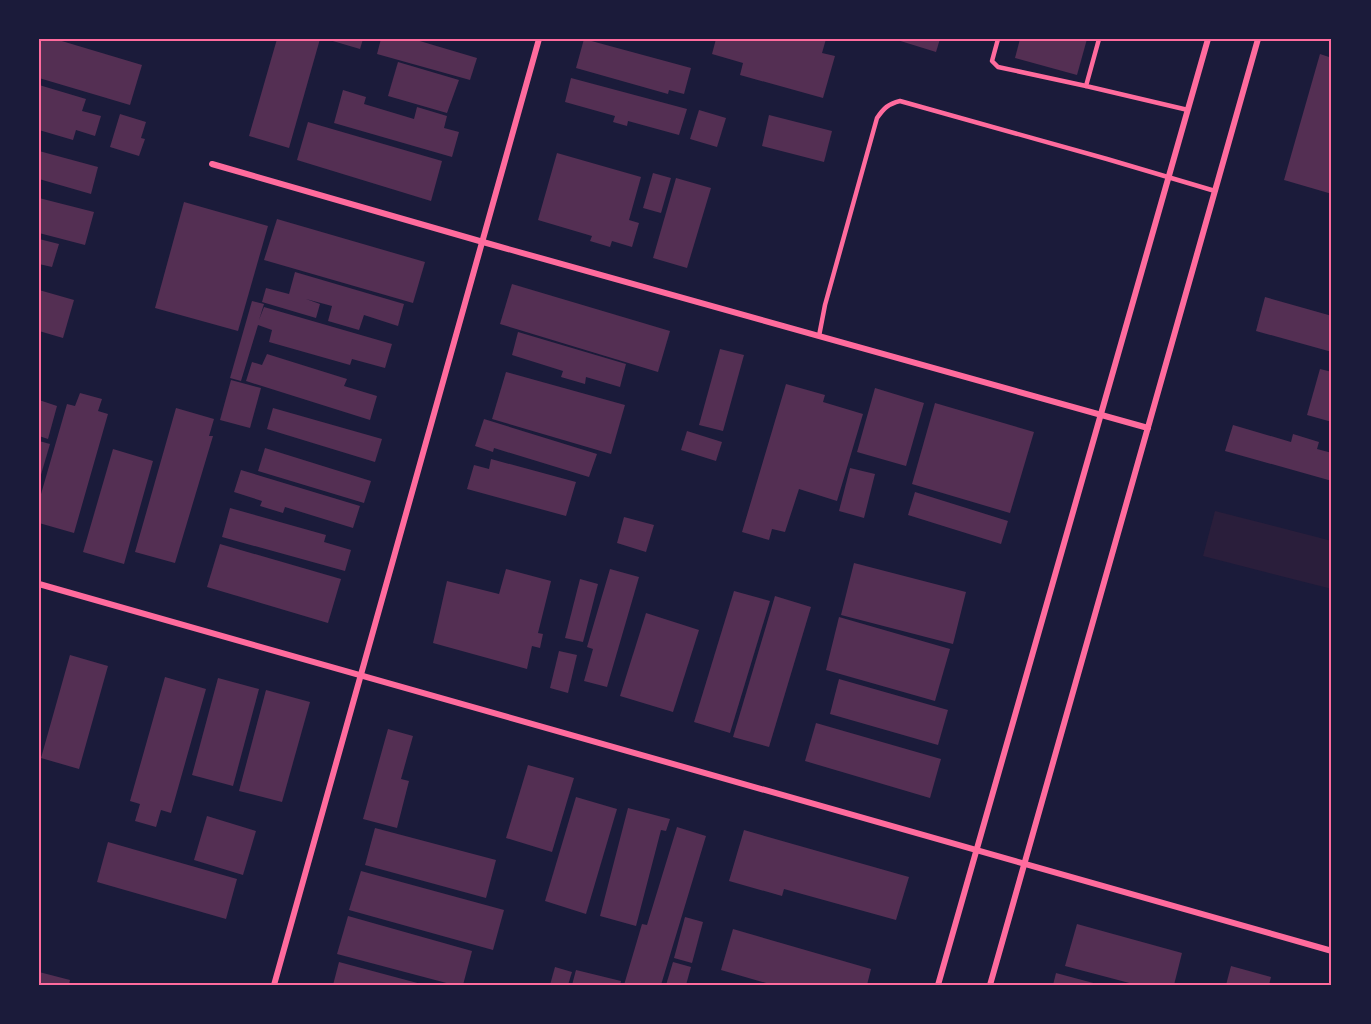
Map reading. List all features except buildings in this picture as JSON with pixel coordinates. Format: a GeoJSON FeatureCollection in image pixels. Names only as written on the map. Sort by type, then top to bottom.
{"type":"FeatureCollection","features":[{"type":"Feature","properties":{"kind":"street"},"geometry":{"type":"LineString","coordinates":[[274,985],[539,39]]}},
{"type":"Feature","properties":{"kind":"street"},"geometry":{"type":"LineString","coordinates":[[938,985],[1208,39]]}},
{"type":"Feature","properties":{"kind":"street"},"geometry":{"type":"LineString","coordinates":[[990,985],[1258,39]]}},
{"type":"Feature","properties":{"kind":"street"},"geometry":{"type":"LineString","coordinates":[[212,164],[1148,428]]}},
{"type":"Feature","properties":{"kind":"street"},"geometry":{"type":"LineString","coordinates":[[39,584],[361,673],[1024,865],[1332,951]]}},
{"type":"Feature","properties":{"kind":"lane"},"geometry":{"type":"LineString","coordinates":[[998,39],[992,61],[998,67],[1188,110]]}},
{"type":"Feature","properties":{"kind":"lane"},"geometry":{"type":"LineString","coordinates":[[1086,86],[1099,39]]}},
{"type":"Feature","properties":{"kind":"lane"},"geometry":{"type":"LineString","coordinates":[[819,336],[825,305],[877,118],[891,103],[900,101],[1215,191]]}},
{"type":"Feature","properties":{"kind":"shaded area"},"geometry":{"type":"Polygon","coordinates":[[[1215,511],[1332,541],[1332,589],[1203,556],[1215,511]]]}}]}
